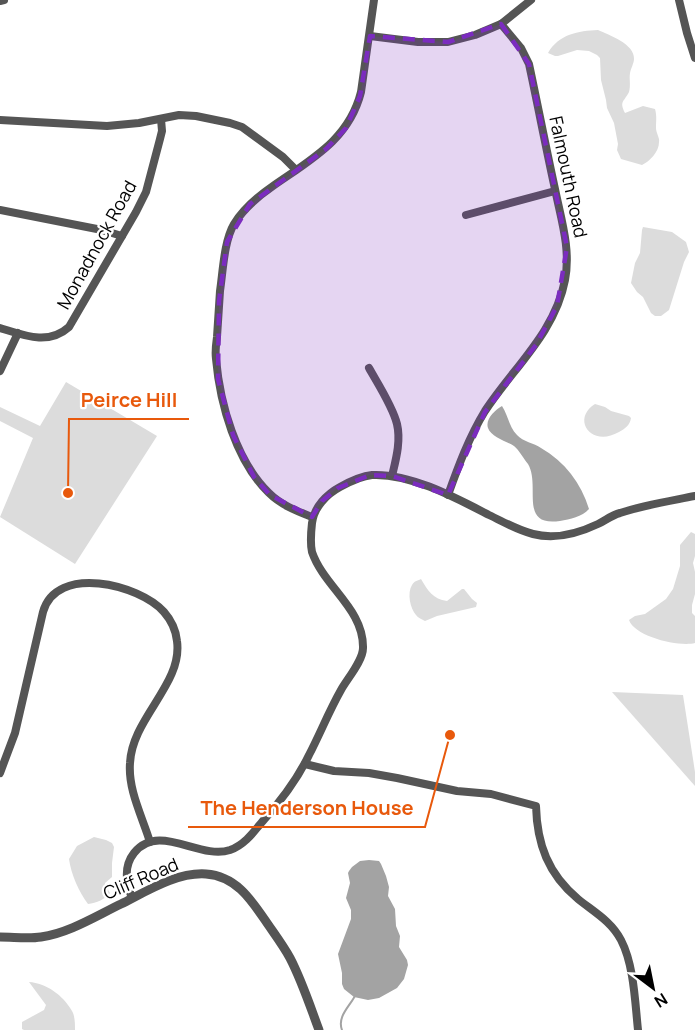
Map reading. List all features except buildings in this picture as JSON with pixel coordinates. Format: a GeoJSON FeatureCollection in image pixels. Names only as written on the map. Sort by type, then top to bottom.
{"type":"FeatureCollection","features":[{"type":"Feature","properties":{"kind":"street"},"geometry":{"type":"LineString","coordinates":[[312,517],[289,508],[270,495],[248,466],[233,435],[224,408],[216,357],[221,284],[227,242],[232,227],[246,207],[330,145],[352,118],[361,93],[374,0]]}},
{"type":"Feature","properties":{"kind":"street"},"geometry":{"type":"LineString","coordinates":[[370,36],[418,42],[448,42],[501,24],[531,0]]}},
{"type":"Feature","properties":{"kind":"street"},"geometry":{"type":"LineString","coordinates":[[679,0],[695,57]]}},
{"type":"Feature","properties":{"kind":"street","name":"Falmouth Road"},"geometry":{"type":"LineString","coordinates":[[448,495],[471,438],[485,412],[536,345],[557,306],[566,279],[567,247],[529,64],[521,48],[501,24]]}},
{"type":"Feature","properties":{"kind":"street"},"geometry":{"type":"LineString","coordinates":[[0,120],[107,126],[186,115],[239,126],[283,157],[296,170]]}},
{"type":"Feature","properties":{"kind":"street","name":"Monadnock Road"},"geometry":{"type":"LineString","coordinates":[[0,328],[44,338],[56,336],[67,329],[141,204],[148,188],[161,136],[161,119]]}},
{"type":"Feature","properties":{"kind":"street"},"geometry":{"type":"LineString","coordinates":[[466,215],[555,191]]}},
{"type":"Feature","properties":{"kind":"street"},"geometry":{"type":"LineString","coordinates":[[0,210],[122,236]]}},
{"type":"Feature","properties":{"kind":"street"},"geometry":{"type":"LineString","coordinates":[[0,371],[18,333]]}},
{"type":"Feature","properties":{"kind":"street"},"geometry":{"type":"LineString","coordinates":[[369,368],[397,425],[397,453],[392,476]]}},
{"type":"Feature","properties":{"kind":"street"},"geometry":{"type":"LineString","coordinates":[[132,898],[127,879],[128,865],[137,850],[150,842],[166,840],[215,852],[234,848],[248,839],[283,798],[305,764],[341,690],[363,654],[361,630],[344,601],[324,576],[312,551],[310,532],[312,517],[322,501],[338,488],[370,475],[392,476],[448,495],[520,531],[557,536],[574,533],[619,513],[695,496]]}},
{"type":"Feature","properties":{"kind":"street"},"geometry":{"type":"LineString","coordinates":[[0,773],[15,733],[43,612],[49,598],[63,588],[80,584],[112,586],[135,593],[154,604],[166,615],[174,629],[177,643],[174,670],[137,734],[130,758],[132,789],[150,842]]}},
{"type":"Feature","properties":{"kind":"street"},"geometry":{"type":"LineString","coordinates":[[305,764],[334,771],[369,773],[457,791],[491,794],[536,806],[536,824],[550,867],[562,884],[612,926],[622,942],[634,991],[638,1030]]}},
{"type":"Feature","properties":{"kind":"street","name":"Cliff Road"},"geometry":{"type":"LineString","coordinates":[[0,937],[36,938],[53,935],[173,880],[196,874],[215,875],[229,880],[248,897],[287,953],[320,1030]]}},
{"type":"Feature","properties":{"kind":"highlighted area"},"geometry":{"type":"Polygon","coordinates":[[[501,24],[529,64],[567,247],[557,306],[536,345],[485,412],[448,495],[392,476],[370,475],[338,488],[322,501],[312,517],[270,495],[254,477],[233,435],[218,379],[219,301],[227,242],[250,204],[326,149],[346,128],[360,96],[370,36],[448,42],[501,24]]]}},
{"type":"Feature","properties":{"kind":"shaded area"},"geometry":{"type":"Polygon","coordinates":[[[598,30],[626,45],[633,54],[630,89],[622,104],[625,113],[643,106],[655,109],[659,146],[654,156],[642,165],[621,159],[617,150],[614,123],[607,108],[601,80],[600,58],[589,51],[577,50],[558,56],[548,53],[563,38],[583,31],[598,30]]]}},
{"type":"Feature","properties":{"kind":"shaded area"},"geometry":{"type":"Polygon","coordinates":[[[643,227],[672,232],[686,242],[689,252],[669,310],[661,316],[651,313],[643,297],[631,283],[635,263],[640,253],[643,227]]]}},
{"type":"Feature","properties":{"kind":"shaded area"},"geometry":{"type":"Polygon","coordinates":[[[66,382],[157,436],[75,564],[0,517],[33,438],[0,421],[0,407],[40,426],[66,382]]]}},
{"type":"Feature","properties":{"kind":"shaded area"},"geometry":{"type":"Polygon","coordinates":[[[595,404],[629,416],[630,423],[623,430],[609,436],[593,434],[585,424],[585,417],[588,410],[595,404]]]}},
{"type":"Feature","properties":{"kind":"shaded area"},"geometry":{"type":"Polygon","coordinates":[[[502,406],[517,435],[550,454],[571,474],[586,499],[589,509],[586,512],[560,521],[547,521],[539,518],[533,503],[533,483],[528,464],[514,446],[495,436],[487,425],[489,418],[502,406]]]}},
{"type":"Feature","properties":{"kind":"shaded area"},"geometry":{"type":"Polygon","coordinates":[[[691,532],[695,534],[693,563],[695,594],[692,613],[695,616],[695,643],[669,642],[648,636],[633,626],[629,620],[645,614],[666,599],[673,589],[680,566],[680,545],[691,532]]]}},
{"type":"Feature","properties":{"kind":"shaded area"},"geometry":{"type":"Polygon","coordinates":[[[421,579],[431,594],[442,600],[447,601],[464,589],[477,603],[476,607],[425,621],[419,618],[412,608],[410,592],[412,585],[421,579]]]}},
{"type":"Feature","properties":{"kind":"shaded area"},"geometry":{"type":"Polygon","coordinates":[[[612,692],[683,695],[695,772],[695,786],[612,692]]]}},
{"type":"Feature","properties":{"kind":"shaded area"},"geometry":{"type":"Polygon","coordinates":[[[94,837],[112,843],[114,847],[112,877],[105,883],[110,893],[88,904],[76,883],[69,859],[77,846],[94,837]]]}},
{"type":"Feature","properties":{"kind":"shaded area"},"geometry":{"type":"Polygon","coordinates":[[[360,861],[379,861],[386,876],[389,887],[388,896],[395,909],[396,926],[400,936],[399,947],[408,965],[404,979],[397,988],[379,998],[368,1000],[354,997],[344,989],[338,954],[351,919],[351,910],[346,898],[350,883],[348,873],[360,861]]]}},
{"type":"Feature","properties":{"kind":"shaded area"},"geometry":{"type":"Polygon","coordinates":[[[29,982],[48,987],[64,1000],[73,1013],[75,1030],[22,1029],[22,1022],[44,1010],[46,1005],[29,982]]]}},
{"type":"Feature","properties":{"kind":"waterway"},"geometry":{"type":"LineString","coordinates":[[342,1030],[342,1016],[355,996]]}},
{"type":"Feature","properties":{"kind":"place","name":"Peirce Hill"},"geometry":{"type":"Point","coordinates":[68,493]}},
{"type":"Feature","properties":{"kind":"place","name":"The Henderson House"},"geometry":{"type":"Point","coordinates":[450,735]}}]}
